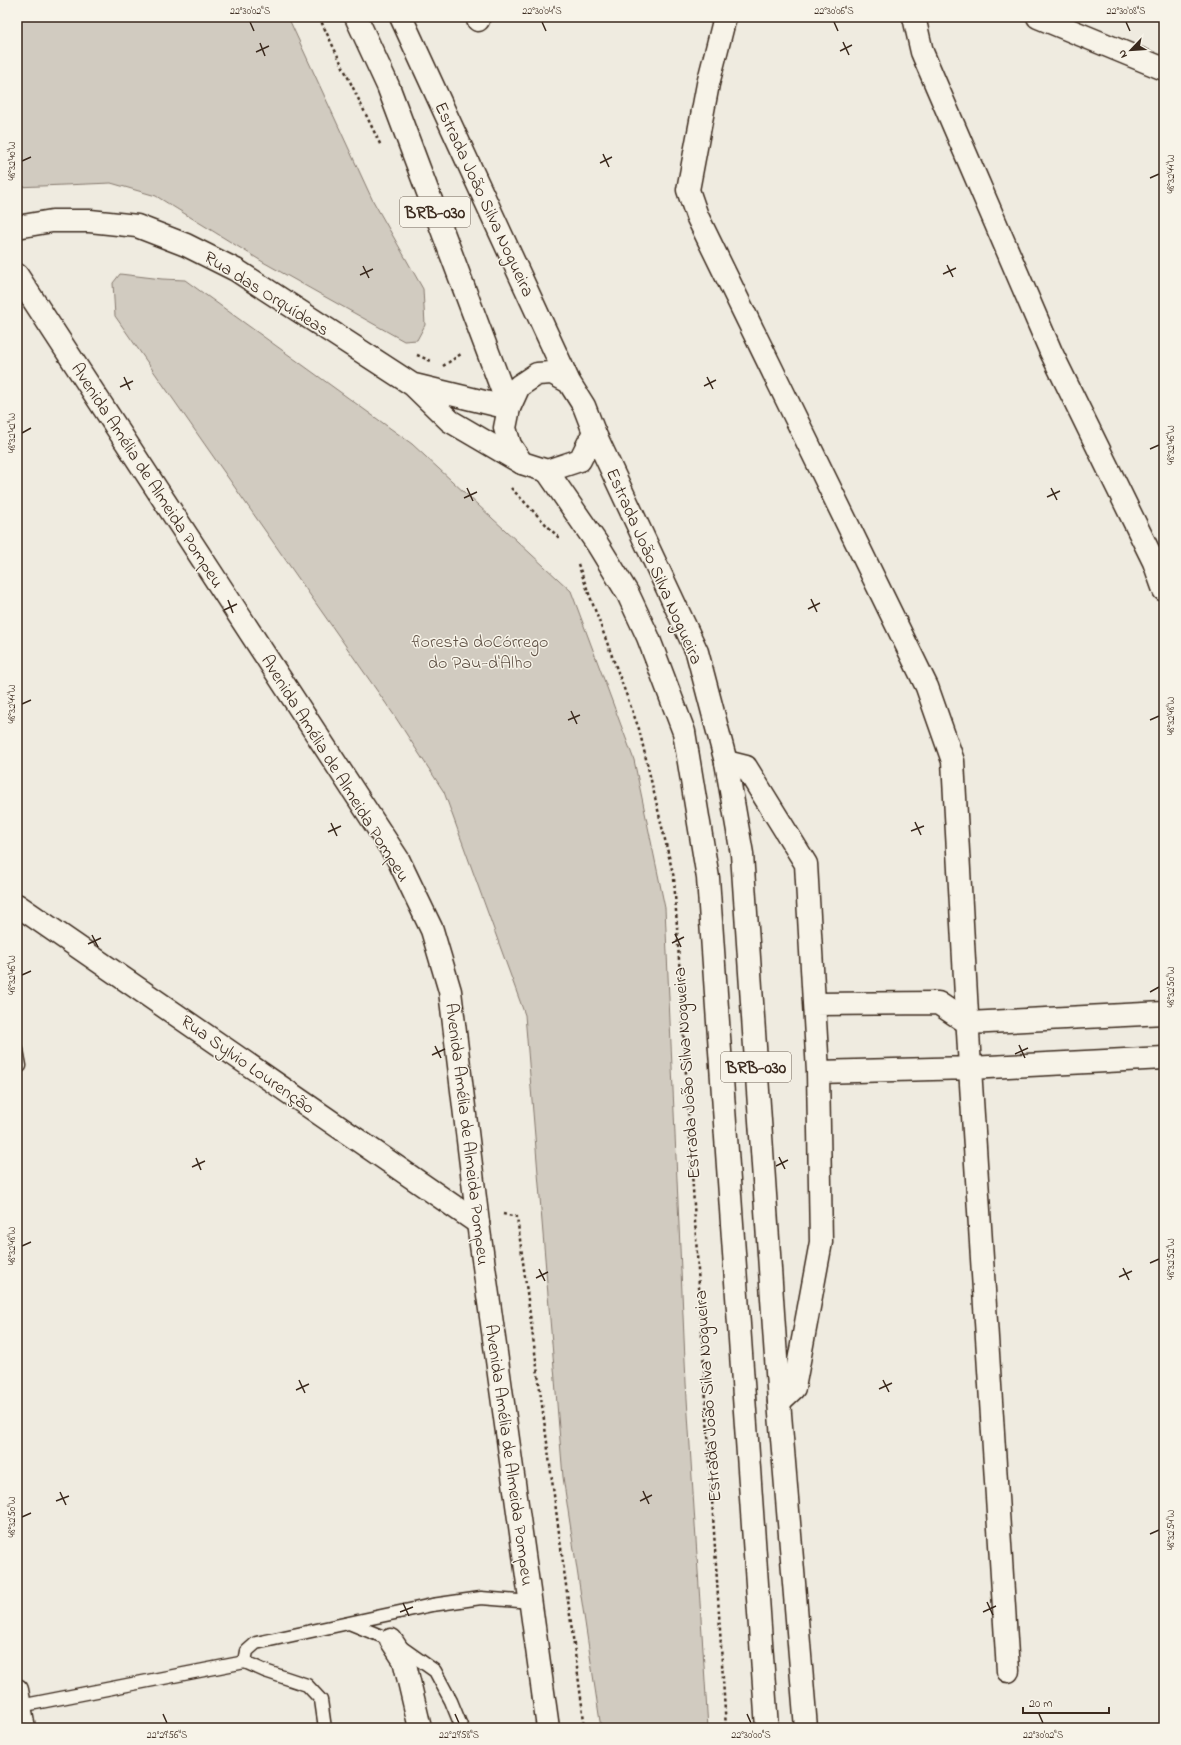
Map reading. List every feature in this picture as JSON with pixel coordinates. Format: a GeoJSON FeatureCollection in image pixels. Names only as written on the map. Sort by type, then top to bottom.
{"type":"FeatureCollection","features":[{"type":"Feature","properties":{"kind":"main road","name":"BRB-030"},"geometry":{"type":"LineString","coordinates":[[356,17],[388,86],[509,408]]}},
{"type":"Feature","properties":{"kind":"main road","name":"Estrada João Silva Nogueira"},"geometry":{"type":"LineString","coordinates":[[401,17],[569,382]]}},
{"type":"Feature","properties":{"kind":"main road"},"geometry":{"type":"LineString","coordinates":[[726,17],[708,84],[688,190],[697,216],[927,687],[953,761],[970,1068],[1008,1671]]}},
{"type":"Feature","properties":{"kind":"main road"},"geometry":{"type":"LineString","coordinates":[[914,17],[922,52],[1051,352],[1154,562],[1164,590]]}},
{"type":"Feature","properties":{"kind":"main road"},"geometry":{"type":"LineString","coordinates":[[1038,17],[1164,68]]}},
{"type":"Feature","properties":{"kind":"main road","name":"Rua das Orquídeas"},"geometry":{"type":"LineString","coordinates":[[17,227],[52,221],[90,221],[137,226],[186,245],[236,270],[413,385],[450,421],[522,463]]}},
{"type":"Feature","properties":{"kind":"main road","name":"Avenida Amélia de Almeida Pompeu"},"geometry":{"type":"LineString","coordinates":[[17,275],[398,859],[432,930],[450,991],[478,1216],[548,1728]]}},
{"type":"Feature","properties":{"kind":"main road"},"geometry":{"type":"LineString","coordinates":[[552,373],[569,382],[584,406],[594,432],[580,460],[547,471],[522,463],[510,445],[505,428],[509,408],[519,386],[537,374],[552,373]]}},
{"type":"Feature","properties":{"kind":"main road","name":"Rua das Orquídeas"},"geometry":{"type":"LineString","coordinates":[[413,385],[509,408]]}},
{"type":"Feature","properties":{"kind":"main road","name":"Estrada João Silva Nogueira"},"geometry":{"type":"LineString","coordinates":[[594,432],[697,652],[726,762],[742,854],[779,1402],[806,1728]]}},
{"type":"Feature","properties":{"kind":"main road","name":"Estrada João Silva Nogueira"},"geometry":{"type":"LineString","coordinates":[[547,471],[598,545],[628,594],[648,637],[684,732],[708,878],[767,1728]]}},
{"type":"Feature","properties":{"kind":"main road"},"geometry":{"type":"LineString","coordinates":[[726,762],[746,767],[806,864],[818,1072],[821,1242],[794,1388],[779,1402]]}},
{"type":"Feature","properties":{"kind":"main road","name":"Rua Sylvio Lourenção"},"geometry":{"type":"LineString","coordinates":[[17,905],[478,1216]]}},
{"type":"Feature","properties":{"kind":"main road"},"geometry":{"type":"LineString","coordinates":[[814,1004],[938,1003],[968,1023],[1164,1013]]}},
{"type":"Feature","properties":{"kind":"main road"},"geometry":{"type":"LineString","coordinates":[[818,1072],[970,1068],[1164,1058]]}},
{"type":"Feature","properties":{"kind":"main road"},"geometry":{"type":"LineString","coordinates":[[391,1640],[404,1660],[420,1728]]}},
{"type":"Feature","properties":{"kind":"main road"},"geometry":{"type":"LineString","coordinates":[[19,1698],[24,1728]]}},
{"type":"Feature","properties":{"kind":"lane"},"geometry":{"type":"LineString","coordinates":[[17,1050],[20,1066]]}},
{"type":"Feature","properties":{"kind":"lane"},"geometry":{"type":"LineString","coordinates":[[245,1662],[247,1651],[256,1643],[432,1605],[481,1598],[531,1602]]}},
{"type":"Feature","properties":{"kind":"lane"},"geometry":{"type":"LineString","coordinates":[[350,1623],[391,1640],[435,1671],[452,1701],[462,1728]]}},
{"type":"Feature","properties":{"kind":"lane"},"geometry":{"type":"LineString","coordinates":[[19,1698],[245,1662],[265,1671],[308,1686],[321,1700],[326,1728]]}},
{"type":"Feature","properties":{"kind":"path"},"geometry":{"type":"LineString","coordinates":[[319,17],[384,153]]}},
{"type":"Feature","properties":{"kind":"path"},"geometry":{"type":"LineString","coordinates":[[387,368],[398,346],[443,366],[463,353]]}},
{"type":"Feature","properties":{"kind":"path"},"geometry":{"type":"LineString","coordinates":[[507,484],[563,543]]}},
{"type":"Feature","properties":{"kind":"path","name":"Estrada João Silva Nogueira"},"geometry":{"type":"LineString","coordinates":[[576,561],[639,729],[674,878],[726,1728]]}},
{"type":"Feature","properties":{"kind":"path"},"geometry":{"type":"LineString","coordinates":[[478,1216],[517,1217],[585,1728]]}},
{"type":"Feature","properties":{"kind":"green space"},"geometry":{"type":"Polygon","coordinates":[[[17,17],[288,17],[372,199],[423,289],[425,325],[417,340],[404,341],[263,262],[156,196],[111,183],[17,187],[17,17]]]}},
{"type":"Feature","properties":{"kind":"green space","name":"floresta doCórrego do Pau-d'Alho"},"geometry":{"type":"Polygon","coordinates":[[[120,274],[185,280],[412,444],[571,591],[634,760],[665,908],[686,1383],[708,1728],[601,1728],[563,1477],[525,1015],[444,792],[394,715],[115,316],[113,283],[120,274]]]}}]}
